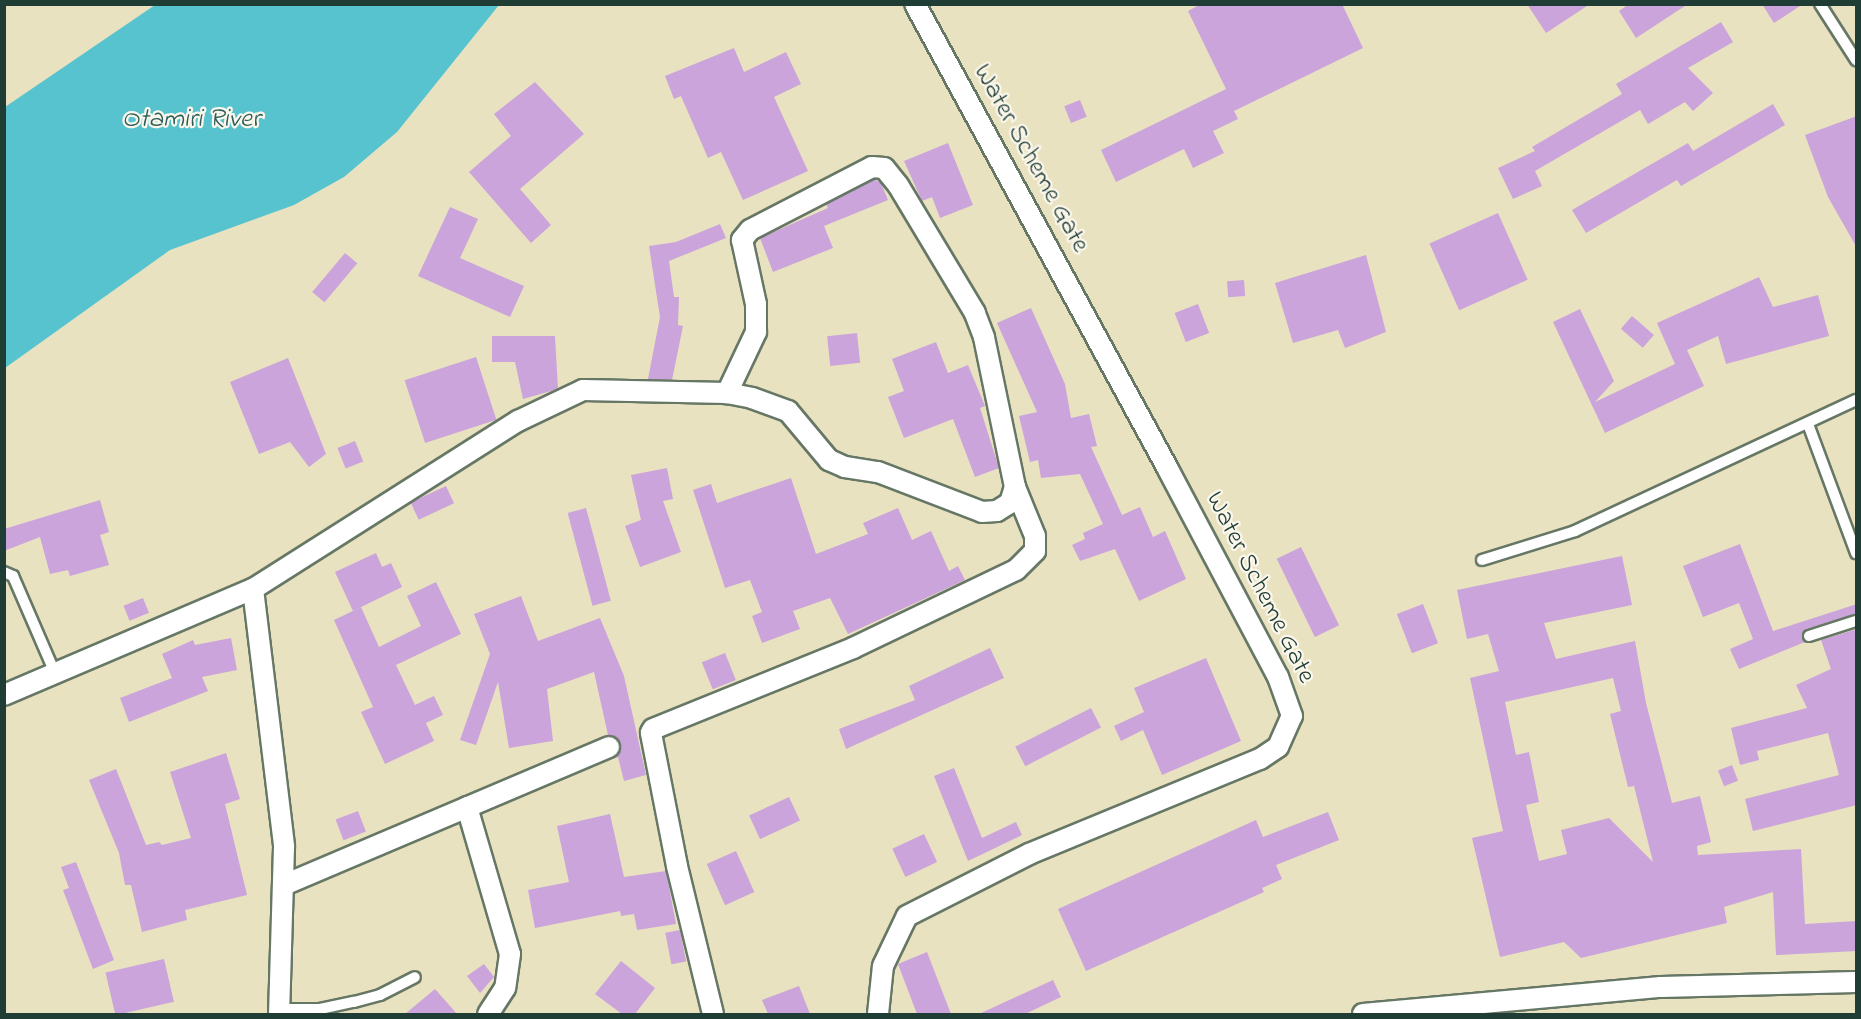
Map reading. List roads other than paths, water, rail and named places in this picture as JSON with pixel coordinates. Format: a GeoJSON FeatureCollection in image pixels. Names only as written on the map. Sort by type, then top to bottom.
{"type":"FeatureCollection","features":[{"type":"Feature","properties":{"kind":"street","name":"Water Scheme Gate"},"geometry":{"type":"LineString","coordinates":[[878,1014],[883,966],[907,916],[1029,854],[1260,759],[1278,747],[1292,716],[1278,677],[1168,469],[915,4]]}},
{"type":"Feature","properties":{"kind":"street"},"geometry":{"type":"LineString","coordinates":[[713,1014],[678,866],[651,733],[653,729],[853,648],[1016,570],[1035,551],[1035,536],[1015,487],[984,337],[975,313],[898,185],[884,168],[872,167],[750,230],[742,240],[756,304],[756,333],[727,393]]}},
{"type":"Feature","properties":{"kind":"street"},"geometry":{"type":"LineString","coordinates":[[4,695],[253,589],[560,398],[583,390],[727,393],[788,411],[829,460],[845,467],[878,472],[982,512],[997,511],[1011,503],[1015,487]]}},
{"type":"Feature","properties":{"kind":"street"},"geometry":{"type":"LineString","coordinates":[[253,589],[281,824],[284,885],[280,1012]]}},
{"type":"Feature","properties":{"kind":"street"},"geometry":{"type":"LineString","coordinates":[[284,885],[609,747]]}},
{"type":"Feature","properties":{"kind":"street"},"geometry":{"type":"LineString","coordinates":[[467,807],[510,954],[505,988],[488,1014]]}},
{"type":"Feature","properties":{"kind":"street"},"geometry":{"type":"LineString","coordinates":[[1363,1014],[1536,1006],[1661,987],[1857,982]]}},
{"type":"Feature","properties":{"kind":"lane"},"geometry":{"type":"LineString","coordinates":[[1820,4],[1857,60]]}},
{"type":"Feature","properties":{"kind":"lane"},"geometry":{"type":"LineString","coordinates":[[1482,561],[1575,531],[1857,400]]}},
{"type":"Feature","properties":{"kind":"lane"},"geometry":{"type":"LineString","coordinates":[[1808,424],[1857,553]]}},
{"type":"Feature","properties":{"kind":"lane"},"geometry":{"type":"LineString","coordinates":[[4,572],[13,576],[55,673]]}},
{"type":"Feature","properties":{"kind":"lane"},"geometry":{"type":"LineString","coordinates":[[1809,636],[1857,621]]}},
{"type":"Feature","properties":{"kind":"lane"},"geometry":{"type":"LineString","coordinates":[[280,1012],[320,1009],[354,1002],[380,995],[415,977]]}},
{"type":"Feature","properties":{"kind":"water","name":"Otamiri River"},"geometry":{"type":"Polygon","coordinates":[[[155,5],[499,5],[397,132],[344,177],[294,205],[170,250],[5,368],[5,107],[155,5]]]}}]}
